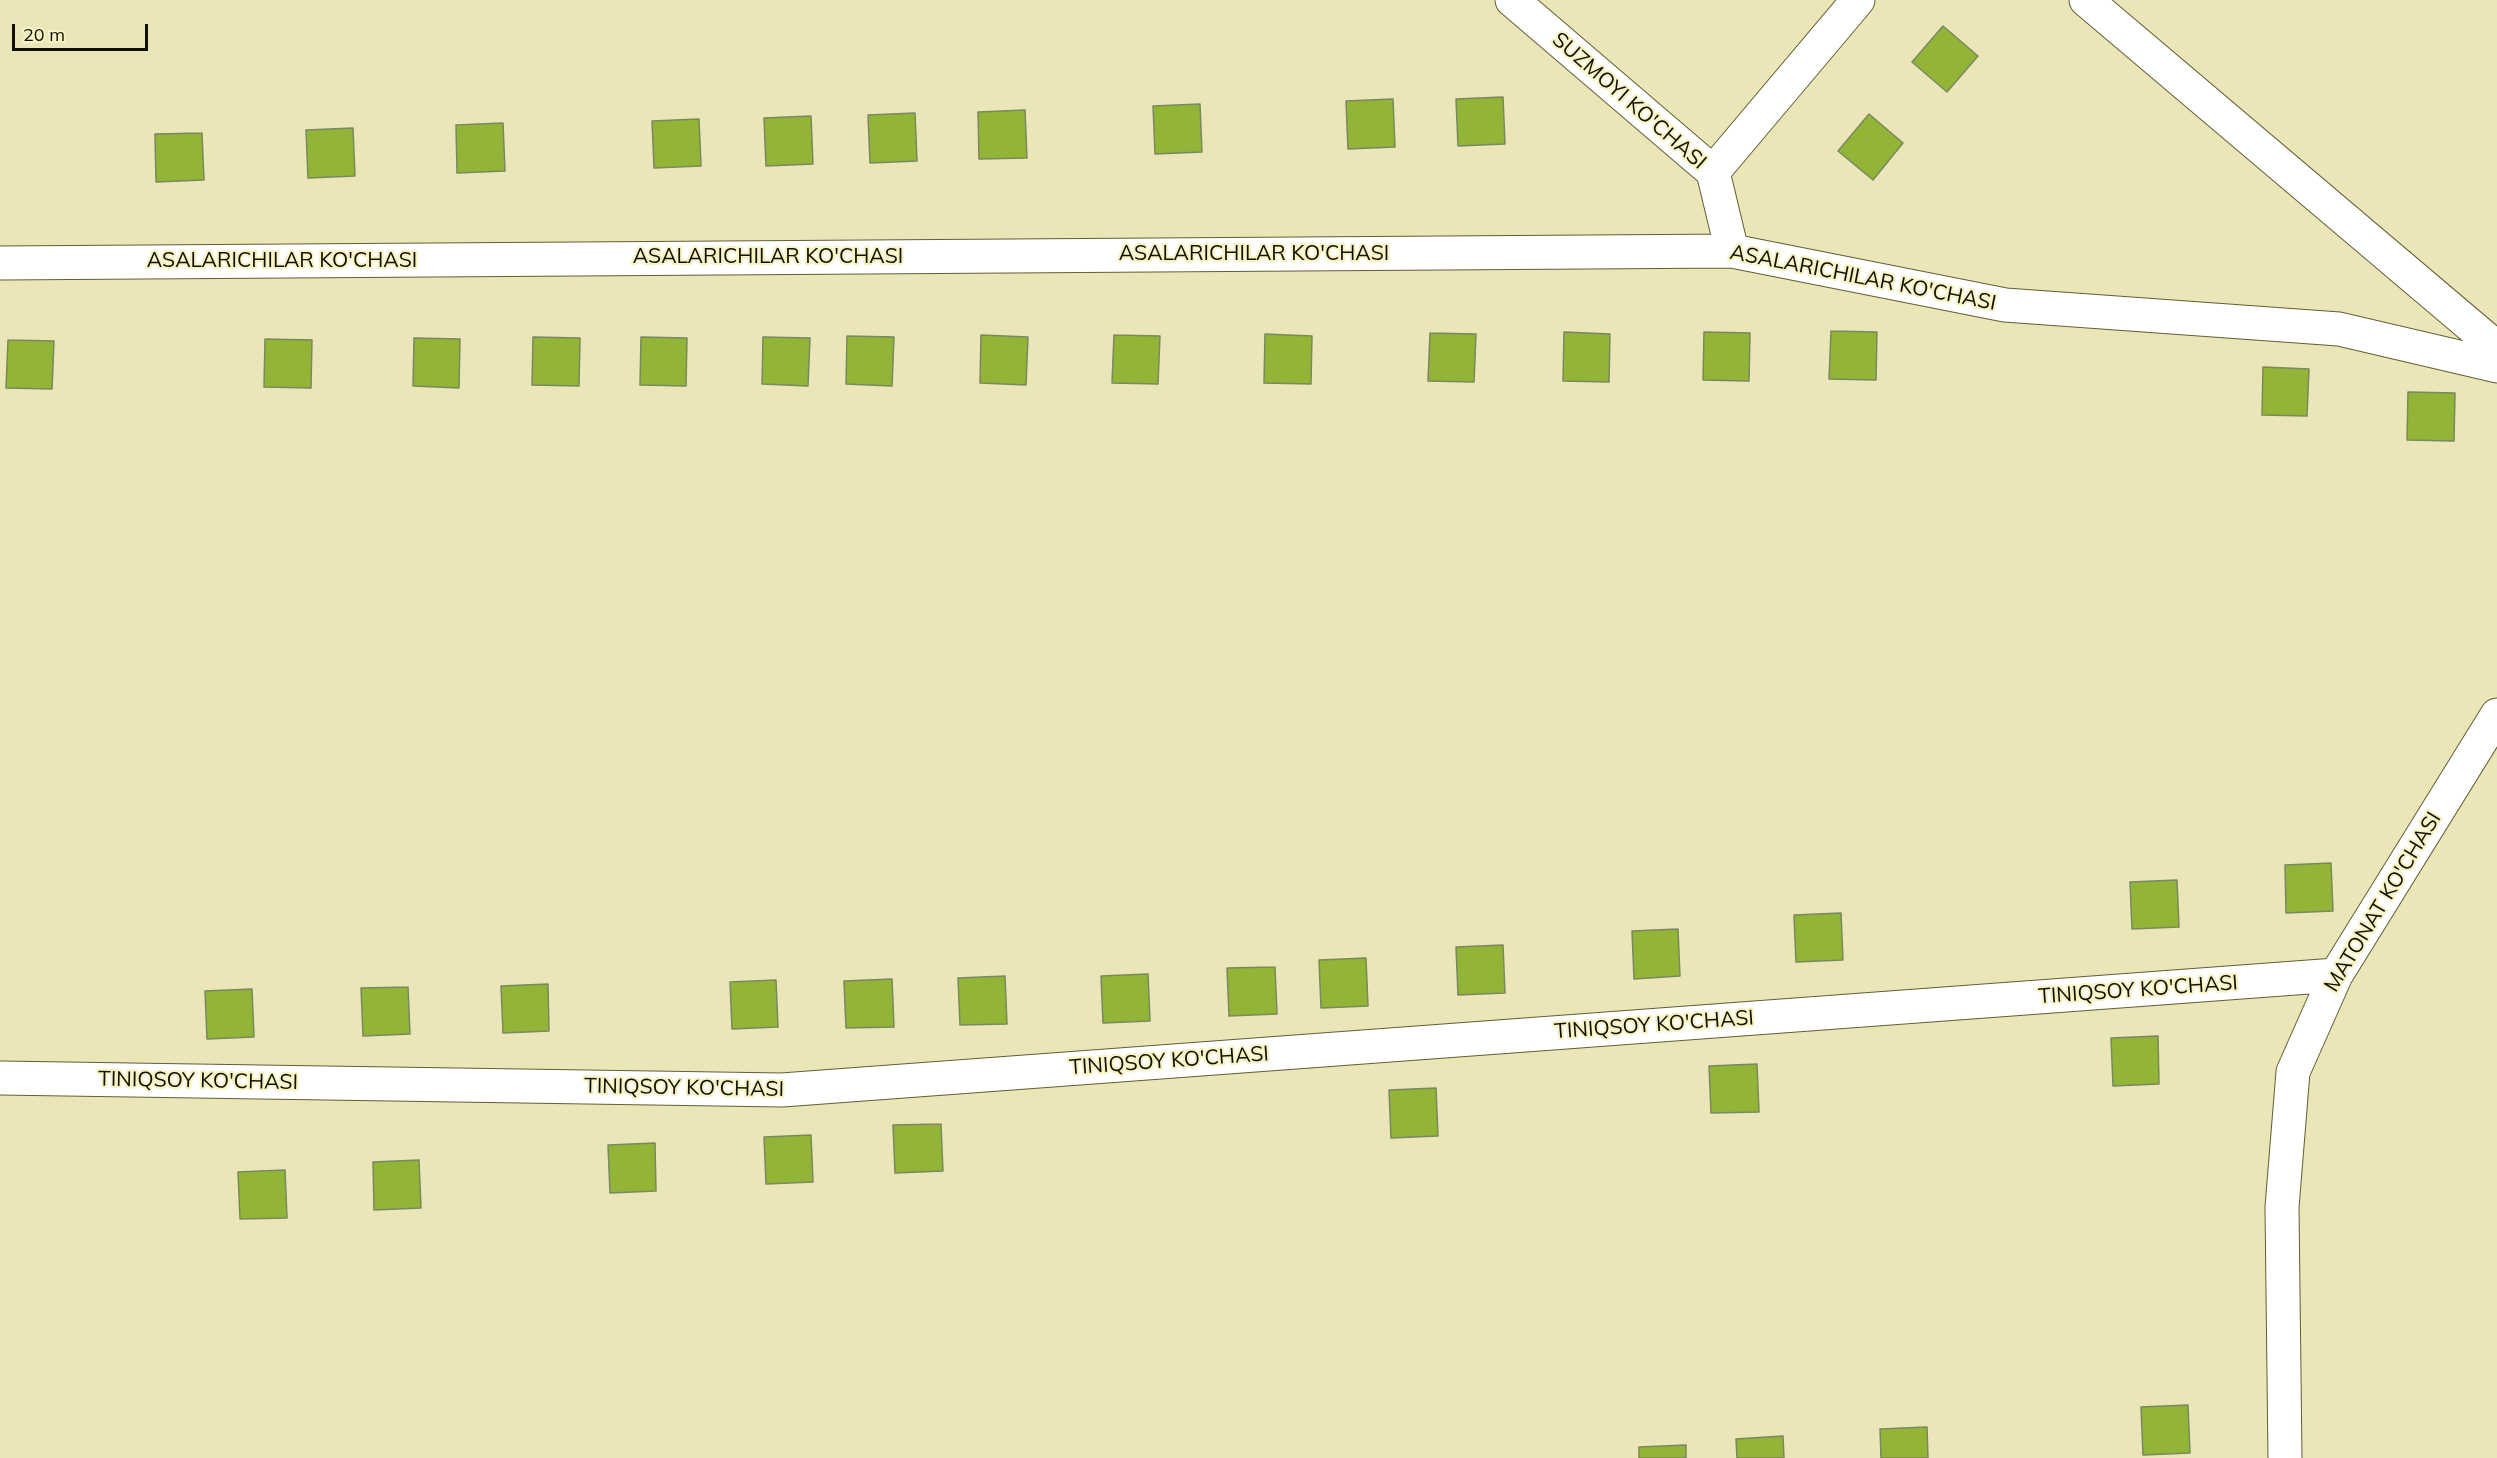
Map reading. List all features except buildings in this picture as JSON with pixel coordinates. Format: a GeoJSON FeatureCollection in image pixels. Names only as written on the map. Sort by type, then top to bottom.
{"type":"FeatureCollection","features":[{"type":"Feature","properties":{"kind":"street","name":"SUZMOYI KO'CHASI"},"geometry":{"type":"LineString","coordinates":[[1512,0],[1713,172],[1732,250]]}},
{"type":"Feature","properties":{"kind":"street"},"geometry":{"type":"LineString","coordinates":[[1713,172],[1858,0]]}},
{"type":"Feature","properties":{"kind":"street"},"geometry":{"type":"LineString","coordinates":[[2086,0],[2497,348]]}},
{"type":"Feature","properties":{"kind":"street","name":"ASALARICHILAR KO'CHASI"},"geometry":{"type":"LineString","coordinates":[[0,263],[1732,250],[2005,305],[2339,329],[2497,366]]}},
{"type":"Feature","properties":{"kind":"street","name":"MATONAT KO'CHASI"},"geometry":{"type":"LineString","coordinates":[[2285,1458],[2282,1207],[2293,1072],[2336,975],[2497,715]]}},
{"type":"Feature","properties":{"kind":"street","name":"TINIQSOY KO'CHASI"},"geometry":{"type":"LineString","coordinates":[[0,1078],[782,1090],[2336,975]]}}]}
